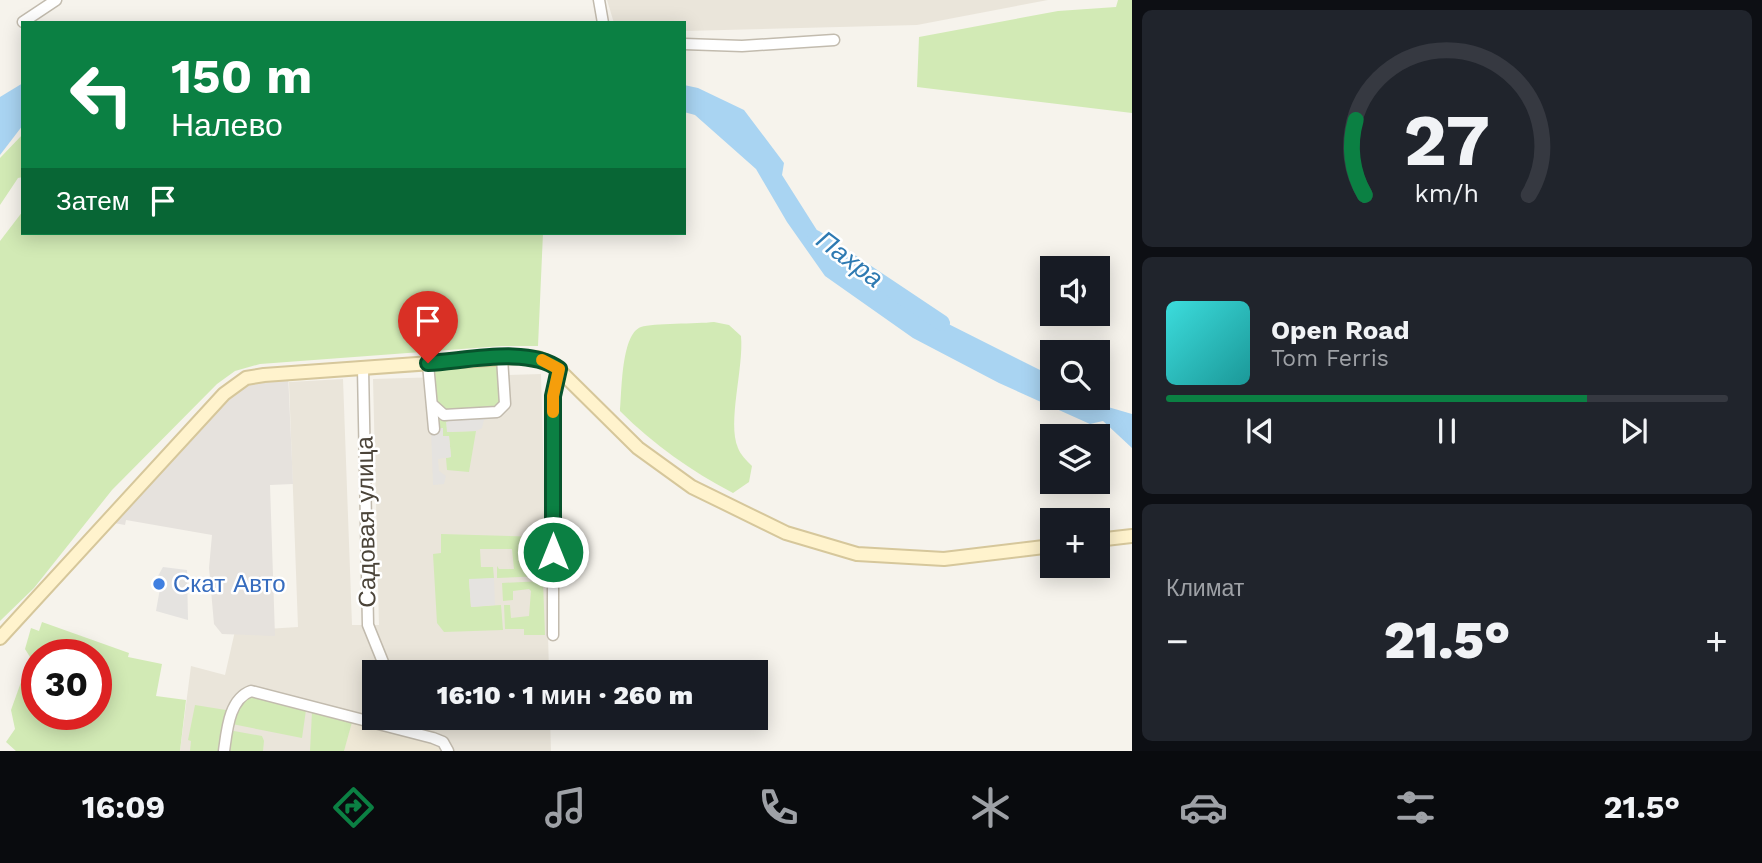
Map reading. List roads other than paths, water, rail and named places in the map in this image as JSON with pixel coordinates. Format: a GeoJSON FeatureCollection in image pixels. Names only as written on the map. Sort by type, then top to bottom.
{"type":"FeatureCollection","features":[{"type":"Feature","properties":{"kind":"main road"},"geometry":{"type":"LineString","coordinates":[[0,638],[113,513],[236,384],[264,374],[538,358],[559,369],[649,456],[692,487],[786,533],[858,554],[944,559],[1040,547]]}},
{"type":"Feature","properties":{"kind":"main road"},"geometry":{"type":"LineString","coordinates":[[1110,539],[1132,536]]}},
{"type":"Feature","properties":{"kind":"street"},"geometry":{"type":"LineString","coordinates":[[24,21],[56,0]]}},
{"type":"Feature","properties":{"kind":"street"},"geometry":{"type":"LineString","coordinates":[[598,0],[603,21]]}},
{"type":"Feature","properties":{"kind":"street"},"geometry":{"type":"LineString","coordinates":[[686,44],[741,46],[834,40]]}},
{"type":"Feature","properties":{"kind":"street"},"geometry":{"type":"LineString","coordinates":[[434,406],[444,415],[497,412],[505,404],[502,358]]}},
{"type":"Feature","properties":{"kind":"street"},"geometry":{"type":"LineString","coordinates":[[428,363],[434,429]]}},
{"type":"Feature","properties":{"kind":"street","name":"Садовая улица"},"geometry":{"type":"LineString","coordinates":[[363,368],[368,625],[382,660]]}},
{"type":"Feature","properties":{"kind":"street"},"geometry":{"type":"LineString","coordinates":[[553,635],[553,396],[559,369]]}},
{"type":"Feature","properties":{"kind":"street"},"geometry":{"type":"LineString","coordinates":[[225,751],[233,710],[238,699],[251,691],[362,716]]}},
{"type":"Feature","properties":{"kind":"street"},"geometry":{"type":"LineString","coordinates":[[409,730],[443,742],[449,751]]}},
{"type":"Feature","properties":{"kind":"water"},"geometry":{"type":"Polygon","coordinates":[[[21,84],[21,128],[0,155],[0,97],[21,84]]]}},
{"type":"Feature","properties":{"kind":"water"},"geometry":{"type":"Polygon","coordinates":[[[686,85],[698,88],[744,110],[784,163],[782,175],[820,235],[851,275],[1040,370],[1040,401],[913,338],[825,276],[787,222],[756,169],[695,115],[686,113],[686,85]]]}},
{"type":"Feature","properties":{"kind":"water"},"geometry":{"type":"Polygon","coordinates":[[[1110,408],[1132,414],[1132,448],[1110,428],[1110,424],[1103,421],[1090,424],[1059,410],[1110,410],[1110,408]]]}},
{"type":"Feature","properties":{"kind":"waterway","name":"Пахра"},"geometry":{"type":"LineString","coordinates":[[815,238],[942,323]]}},
{"type":"Feature","properties":{"kind":"place","name":"Скат Авто"},"geometry":{"type":"Point","coordinates":[159,584]}}]}
